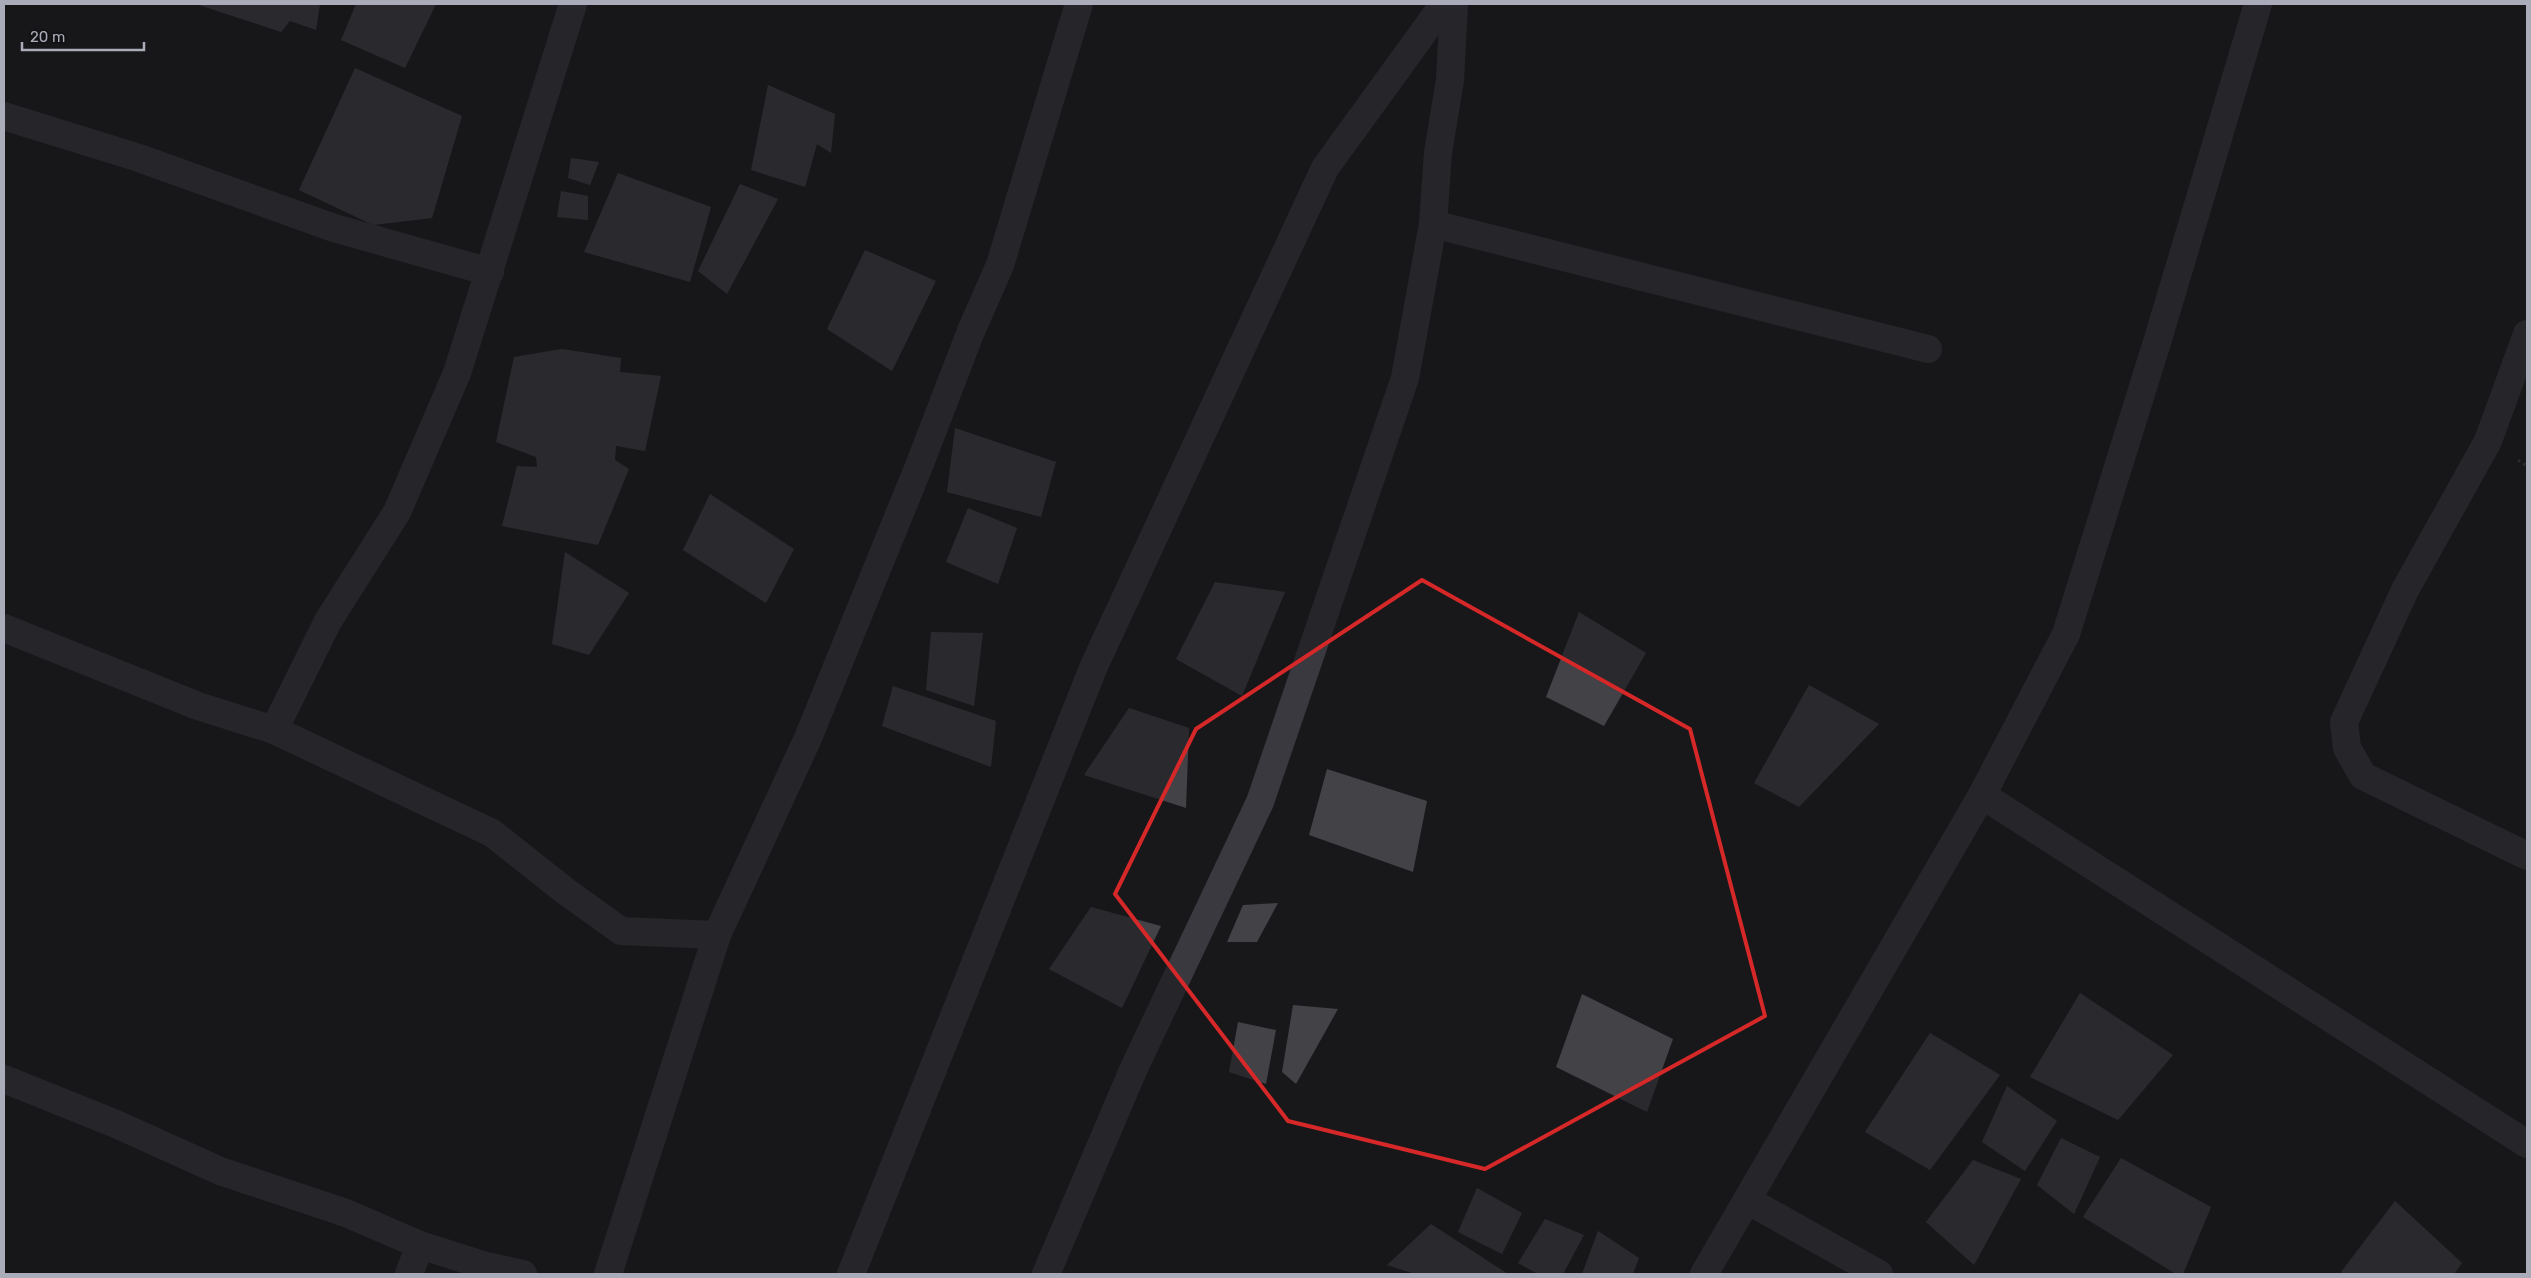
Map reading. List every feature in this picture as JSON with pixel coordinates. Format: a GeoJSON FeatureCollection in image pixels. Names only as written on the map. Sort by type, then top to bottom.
{"type":"FeatureCollection","features":[{"type":"Feature","properties":{"kind":"street"},"geometry":{"type":"LineString","coordinates":[[274,730],[328,621],[397,512],[457,373],[573,4]]}},
{"type":"Feature","properties":{"kind":"street"},"geometry":{"type":"LineString","coordinates":[[608,1274],[717,935],[808,738],[916,475],[971,331],[1000,265],[1079,4]]}},
{"type":"Feature","properties":{"kind":"street"},"geometry":{"type":"LineString","coordinates":[[851,1274],[1094,666],[1325,168],[1444,4]]}},
{"type":"Feature","properties":{"kind":"street"},"geometry":{"type":"LineString","coordinates":[[1046,1274],[1134,1068],[1260,802],[1405,378],[1433,224],[1438,153],[1450,80],[1454,4]]}},
{"type":"Feature","properties":{"kind":"street"},"geometry":{"type":"LineString","coordinates":[[1704,1274],[1982,795],[2066,634],[2158,340],[2258,4]]}},
{"type":"Feature","properties":{"kind":"street"},"geometry":{"type":"LineString","coordinates":[[4,116],[138,158],[334,228],[490,272]]}},
{"type":"Feature","properties":{"kind":"street"},"geometry":{"type":"LineString","coordinates":[[1433,224],[1928,349]]}},
{"type":"Feature","properties":{"kind":"street"},"geometry":{"type":"LineString","coordinates":[[2527,334],[2488,441],[2405,590],[2344,722],[2347,748],[2363,776],[2527,856]]}},
{"type":"Feature","properties":{"kind":"street"},"geometry":{"type":"LineString","coordinates":[[4,628],[198,706],[274,730],[492,833],[564,890],[621,931],[717,935]]}},
{"type":"Feature","properties":{"kind":"street"},"geometry":{"type":"LineString","coordinates":[[1982,795],[2527,1144]]}},
{"type":"Feature","properties":{"kind":"street"},"geometry":{"type":"LineString","coordinates":[[4,1079],[116,1124],[220,1171],[346,1213],[420,1245],[486,1266],[523,1274]]}},
{"type":"Feature","properties":{"kind":"street"},"geometry":{"type":"LineString","coordinates":[[1746,1200],[1879,1274]]}},
{"type":"Feature","properties":{"kind":"street"},"geometry":{"type":"LineString","coordinates":[[409,1274],[420,1245]]}},
{"type":"Feature","properties":{"kind":"highlighted area"},"geometry":{"type":"Polygon","coordinates":[[[1422,580],[1690,729],[1765,1016],[1485,1169],[1288,1121],[1115,894],[1196,729],[1422,580]]]}},
{"type":"Feature","properties":{"kind":"building"},"geometry":{"type":"Polygon","coordinates":[[[196,4],[320,4],[316,30],[290,21],[281,32],[196,4]]]}},
{"type":"Feature","properties":{"kind":"building"},"geometry":{"type":"Polygon","coordinates":[[[356,4],[436,4],[405,68],[341,40],[356,4]]]}},
{"type":"Feature","properties":{"kind":"building"},"geometry":{"type":"Polygon","coordinates":[[[355,68],[462,116],[432,218],[373,225],[299,190],[355,68]]]}},
{"type":"Feature","properties":{"kind":"building"},"geometry":{"type":"Polygon","coordinates":[[[768,85],[835,114],[831,153],[817,144],[805,187],[751,170],[768,85]]]}},
{"type":"Feature","properties":{"kind":"building"},"geometry":{"type":"Polygon","coordinates":[[[571,158],[599,162],[590,185],[568,178],[571,158]]]}},
{"type":"Feature","properties":{"kind":"building"},"geometry":{"type":"Polygon","coordinates":[[[618,173],[711,207],[690,282],[584,252],[618,173]]]}},
{"type":"Feature","properties":{"kind":"building"},"geometry":{"type":"Polygon","coordinates":[[[740,184],[778,199],[727,294],[698,271],[740,184]]]}},
{"type":"Feature","properties":{"kind":"building"},"geometry":{"type":"Polygon","coordinates":[[[561,191],[588,196],[588,220],[557,217],[561,191]]]}},
{"type":"Feature","properties":{"kind":"building"},"geometry":{"type":"Polygon","coordinates":[[[865,250],[936,281],[892,371],[827,329],[865,250]]]}},
{"type":"Feature","properties":{"kind":"building"},"geometry":{"type":"Polygon","coordinates":[[[562,349],[621,358],[620,372],[661,376],[645,451],[616,446],[615,460],[629,469],[598,545],[502,526],[517,466],[537,467],[536,457],[496,442],[514,357],[562,349]]]}},
{"type":"Feature","properties":{"kind":"building"},"geometry":{"type":"Polygon","coordinates":[[[955,428],[1056,462],[1041,517],[947,492],[955,428]]]}},
{"type":"Feature","properties":{"kind":"building"},"geometry":{"type":"Polygon","coordinates":[[[710,494],[794,549],[766,603],[683,550],[710,494]]]}},
{"type":"Feature","properties":{"kind":"building"},"geometry":{"type":"Polygon","coordinates":[[[968,508],[1017,528],[998,584],[946,562],[968,508]]]}},
{"type":"Feature","properties":{"kind":"building"},"geometry":{"type":"Polygon","coordinates":[[[565,552],[629,593],[589,655],[552,644],[565,552]]]}},
{"type":"Feature","properties":{"kind":"building"},"geometry":{"type":"Polygon","coordinates":[[[1215,582],[1285,592],[1242,696],[1176,659],[1215,582]]]}},
{"type":"Feature","properties":{"kind":"building"},"geometry":{"type":"Polygon","coordinates":[[[1579,612],[1646,653],[1604,726],[1546,697],[1579,612]]]}},
{"type":"Feature","properties":{"kind":"building"},"geometry":{"type":"Polygon","coordinates":[[[931,632],[983,633],[974,706],[926,690],[931,632]]]}},
{"type":"Feature","properties":{"kind":"building"},"geometry":{"type":"Polygon","coordinates":[[[1809,685],[1879,724],[1799,807],[1754,783],[1809,685]]]}},
{"type":"Feature","properties":{"kind":"building"},"geometry":{"type":"Polygon","coordinates":[[[893,686],[996,721],[991,767],[882,726],[893,686]]]}},
{"type":"Feature","properties":{"kind":"building"},"geometry":{"type":"Polygon","coordinates":[[[1129,708],[1189,728],[1186,808],[1084,775],[1129,708]]]}},
{"type":"Feature","properties":{"kind":"building"},"geometry":{"type":"Polygon","coordinates":[[[1327,769],[1427,801],[1413,872],[1309,835],[1327,769]]]}},
{"type":"Feature","properties":{"kind":"building"},"geometry":{"type":"Polygon","coordinates":[[[1278,903],[1257,942],[1227,942],[1243,905],[1278,903]]]}},
{"type":"Feature","properties":{"kind":"building"},"geometry":{"type":"Polygon","coordinates":[[[1091,907],[1161,926],[1122,1008],[1049,969],[1091,907]]]}},
{"type":"Feature","properties":{"kind":"building"},"geometry":{"type":"Polygon","coordinates":[[[2080,993],[2173,1055],[2118,1120],[2030,1077],[2080,993]]]}},
{"type":"Feature","properties":{"kind":"building"},"geometry":{"type":"Polygon","coordinates":[[[1582,994],[1673,1039],[1647,1112],[1556,1067],[1582,994]]]}},
{"type":"Feature","properties":{"kind":"building"},"geometry":{"type":"Polygon","coordinates":[[[1293,1005],[1338,1009],[1296,1084],[1282,1072],[1293,1005]]]}},
{"type":"Feature","properties":{"kind":"building"},"geometry":{"type":"Polygon","coordinates":[[[1238,1022],[1276,1030],[1266,1084],[1229,1072],[1238,1022]]]}},
{"type":"Feature","properties":{"kind":"building"},"geometry":{"type":"Polygon","coordinates":[[[1930,1033],[2000,1075],[1930,1170],[1865,1132],[1930,1033]]]}},
{"type":"Feature","properties":{"kind":"building"},"geometry":{"type":"Polygon","coordinates":[[[2007,1086],[2057,1121],[2025,1171],[1982,1142],[2007,1086]]]}},
{"type":"Feature","properties":{"kind":"building"},"geometry":{"type":"Polygon","coordinates":[[[2061,1138],[2100,1157],[2074,1214],[2037,1185],[2061,1138]]]}},
{"type":"Feature","properties":{"kind":"building"},"geometry":{"type":"Polygon","coordinates":[[[2121,1158],[2211,1207],[2183,1274],[2176,1274],[2083,1217],[2121,1158]]]}},
{"type":"Feature","properties":{"kind":"building"},"geometry":{"type":"Polygon","coordinates":[[[1973,1160],[2021,1179],[1974,1265],[1926,1222],[1973,1160]]]}},
{"type":"Feature","properties":{"kind":"building"},"geometry":{"type":"Polygon","coordinates":[[[1477,1188],[1522,1213],[1502,1254],[1458,1232],[1477,1188]]]}},
{"type":"Feature","properties":{"kind":"building"},"geometry":{"type":"Polygon","coordinates":[[[2395,1201],[2462,1263],[2454,1274],[2344,1274],[2341,1272],[2395,1201]]]}},
{"type":"Feature","properties":{"kind":"building"},"geometry":{"type":"Polygon","coordinates":[[[1545,1219],[1584,1235],[1563,1274],[1538,1274],[1518,1263],[1545,1219]]]}},
{"type":"Feature","properties":{"kind":"building"},"geometry":{"type":"Polygon","coordinates":[[[1431,1224],[1508,1274],[1415,1274],[1387,1265],[1431,1224]]]}},
{"type":"Feature","properties":{"kind":"building"},"geometry":{"type":"Polygon","coordinates":[[[1598,1231],[1639,1258],[1633,1274],[1582,1274],[1598,1231]]]}}]}
